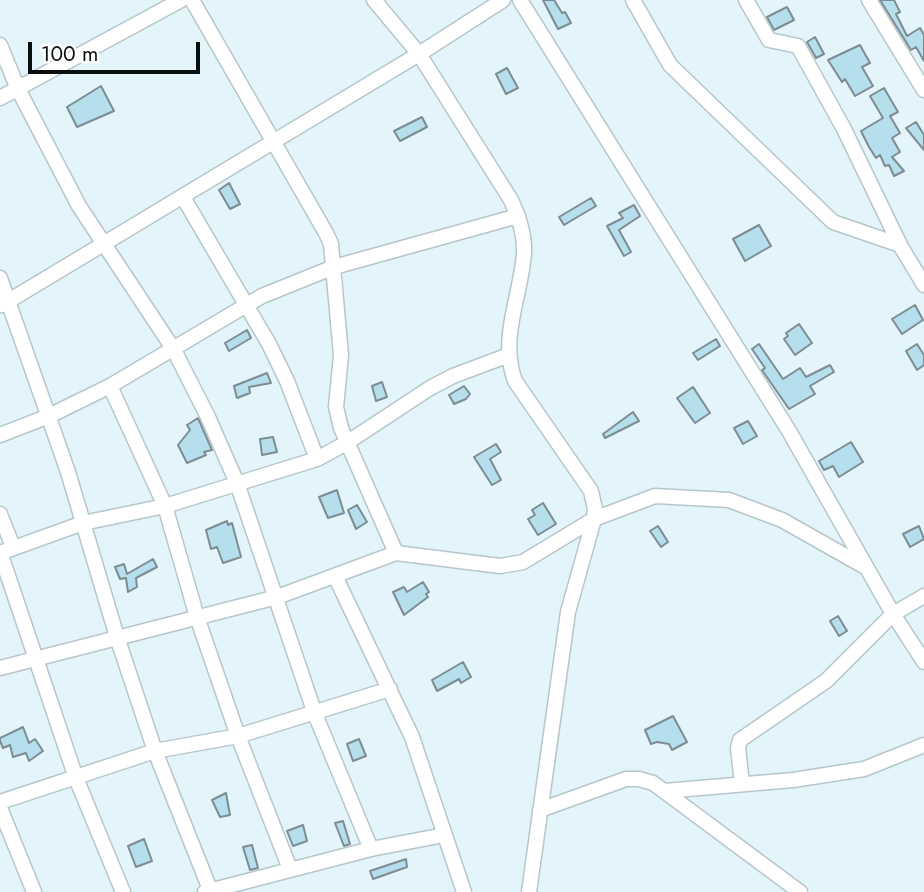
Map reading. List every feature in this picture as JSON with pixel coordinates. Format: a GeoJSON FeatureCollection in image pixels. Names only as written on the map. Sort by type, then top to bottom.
{"type":"FeatureCollection","features":[{"type":"Feature","properties":{"kind":"street"},"geometry":{"type":"LineString","coordinates":[[0,99],[181,0]]}},
{"type":"Feature","properties":{"kind":"street"},"geometry":{"type":"LineString","coordinates":[[192,0],[326,233],[334,267],[341,355],[336,407],[341,428],[396,553]]}},
{"type":"Feature","properties":{"kind":"street"},"geometry":{"type":"LineString","coordinates":[[374,0],[419,54],[518,216],[524,253],[509,334],[509,355],[515,381],[591,491],[595,509],[568,612],[529,892]]}},
{"type":"Feature","properties":{"kind":"street"},"geometry":{"type":"LineString","coordinates":[[4,304],[419,54],[503,0]]}},
{"type":"Feature","properties":{"kind":"street"},"geometry":{"type":"LineString","coordinates":[[520,0],[789,430],[893,614],[924,662]]}},
{"type":"Feature","properties":{"kind":"street"},"geometry":{"type":"LineString","coordinates":[[633,0],[670,65],[832,222],[900,245]]}},
{"type":"Feature","properties":{"kind":"street"},"geometry":{"type":"LineString","coordinates":[[746,0],[769,40],[798,46],[844,129],[900,245],[924,285]]}},
{"type":"Feature","properties":{"kind":"street"},"geometry":{"type":"LineString","coordinates":[[869,0],[924,90]]}},
{"type":"Feature","properties":{"kind":"street"},"geometry":{"type":"LineString","coordinates":[[0,45],[18,89],[79,206],[174,350],[208,417],[237,483],[315,713],[371,849]]}},
{"type":"Feature","properties":{"kind":"street"},"geometry":{"type":"LineString","coordinates":[[183,197],[247,304],[287,381],[317,460]]}},
{"type":"Feature","properties":{"kind":"street"},"geometry":{"type":"LineString","coordinates":[[0,435],[49,416],[110,386],[262,296],[334,267],[518,216]]}},
{"type":"Feature","properties":{"kind":"street"},"geometry":{"type":"LineString","coordinates":[[0,278],[4,304],[49,416],[155,751],[209,892],[371,849],[444,835]]}},
{"type":"Feature","properties":{"kind":"street"},"geometry":{"type":"LineString","coordinates":[[5,551],[83,523],[165,506],[317,460],[430,388],[453,376],[509,355]]}},
{"type":"Feature","properties":{"kind":"street"},"geometry":{"type":"LineString","coordinates":[[110,386],[165,506],[197,617],[238,736],[290,869]]}},
{"type":"Feature","properties":{"kind":"street"},"geometry":{"type":"LineString","coordinates":[[0,668],[277,597],[396,553],[500,566],[512,565],[532,558],[594,519],[656,496],[729,500],[782,520],[867,568]]}},
{"type":"Feature","properties":{"kind":"street"},"geometry":{"type":"LineString","coordinates":[[0,514],[5,551],[35,657],[76,778],[123,892]]}},
{"type":"Feature","properties":{"kind":"street"},"geometry":{"type":"LineString","coordinates":[[335,576],[412,737],[464,892]]}},
{"type":"Feature","properties":{"kind":"street"},"geometry":{"type":"LineString","coordinates":[[742,784],[738,748],[740,740],[826,681],[893,614],[924,596]]}},
{"type":"Feature","properties":{"kind":"street"},"geometry":{"type":"LineString","coordinates":[[0,802],[155,751],[238,736],[390,689]]}},
{"type":"Feature","properties":{"kind":"street"},"geometry":{"type":"LineString","coordinates":[[665,791],[793,780],[864,769],[924,745]]}},
{"type":"Feature","properties":{"kind":"street"},"geometry":{"type":"LineString","coordinates":[[540,810],[626,779],[653,783],[800,892]]}},
{"type":"Feature","properties":{"kind":"street"},"geometry":{"type":"LineString","coordinates":[[0,808],[34,892]]}},
{"type":"Feature","properties":{"kind":"building"},"geometry":{"type":"Polygon","coordinates":[[[543,0],[554,0],[571,23],[558,29],[543,0]]]}},
{"type":"Feature","properties":{"kind":"building"},"geometry":{"type":"Polygon","coordinates":[[[880,0],[894,0],[900,12],[896,14],[907,36],[920,28],[924,35],[924,61],[916,47],[911,50],[880,0]]]}},
{"type":"Feature","properties":{"kind":"building"},"geometry":{"type":"Polygon","coordinates":[[[787,7],[794,20],[774,30],[767,17],[787,7]]]}},
{"type":"Feature","properties":{"kind":"building"},"geometry":{"type":"Polygon","coordinates":[[[815,37],[824,54],[816,58],[807,42],[815,37]]]}},
{"type":"Feature","properties":{"kind":"building"},"geometry":{"type":"Polygon","coordinates":[[[860,45],[870,63],[862,67],[873,86],[855,96],[845,79],[842,82],[828,60],[860,45]]]}},
{"type":"Feature","properties":{"kind":"building"},"geometry":{"type":"Polygon","coordinates":[[[507,68],[518,88],[506,94],[496,74],[507,68]]]}},
{"type":"Feature","properties":{"kind":"building"},"geometry":{"type":"Polygon","coordinates":[[[101,86],[114,111],[77,127],[67,107],[101,86]]]}},
{"type":"Feature","properties":{"kind":"building"},"geometry":{"type":"Polygon","coordinates":[[[884,88],[898,112],[890,116],[900,133],[892,138],[900,152],[892,157],[904,171],[894,176],[880,155],[876,158],[861,131],[883,118],[870,96],[884,88]]]}},
{"type":"Feature","properties":{"kind":"building"},"geometry":{"type":"Polygon","coordinates":[[[422,117],[427,127],[400,141],[394,131],[422,117]]]}},
{"type":"Feature","properties":{"kind":"building"},"geometry":{"type":"Polygon","coordinates":[[[916,122],[924,135],[924,150],[906,128],[916,122]]]}},
{"type":"Feature","properties":{"kind":"building"},"geometry":{"type":"Polygon","coordinates":[[[229,183],[240,204],[230,209],[219,190],[229,183]]]}},
{"type":"Feature","properties":{"kind":"building"},"geometry":{"type":"Polygon","coordinates":[[[591,198],[596,206],[564,225],[559,217],[591,198]]]}},
{"type":"Feature","properties":{"kind":"building"},"geometry":{"type":"Polygon","coordinates":[[[634,205],[640,216],[619,230],[631,252],[624,256],[607,226],[623,218],[619,213],[634,205]]]}},
{"type":"Feature","properties":{"kind":"building"},"geometry":{"type":"Polygon","coordinates":[[[759,225],[771,246],[745,261],[733,239],[759,225]]]}},
{"type":"Feature","properties":{"kind":"building"},"geometry":{"type":"Polygon","coordinates":[[[915,305],[923,320],[902,334],[892,319],[915,305]]]}},
{"type":"Feature","properties":{"kind":"building"},"geometry":{"type":"Polygon","coordinates":[[[799,324],[812,343],[795,355],[784,339],[788,336],[786,333],[799,324]]]}},
{"type":"Feature","properties":{"kind":"building"},"geometry":{"type":"Polygon","coordinates":[[[247,330],[251,338],[229,351],[225,343],[247,330]]]}},
{"type":"Feature","properties":{"kind":"building"},"geometry":{"type":"Polygon","coordinates":[[[716,339],[720,346],[698,360],[693,353],[716,339]]]}},
{"type":"Feature","properties":{"kind":"building"},"geometry":{"type":"Polygon","coordinates":[[[759,344],[783,379],[800,368],[806,377],[830,365],[834,372],[810,386],[815,394],[789,409],[762,370],[765,368],[752,349],[759,344]]]}},
{"type":"Feature","properties":{"kind":"building"},"geometry":{"type":"Polygon","coordinates":[[[917,344],[924,355],[924,365],[917,370],[906,351],[917,344]]]}},
{"type":"Feature","properties":{"kind":"building"},"geometry":{"type":"Polygon","coordinates":[[[267,373],[271,383],[249,387],[250,393],[237,398],[234,386],[267,373]]]}},
{"type":"Feature","properties":{"kind":"building"},"geometry":{"type":"Polygon","coordinates":[[[382,382],[387,397],[376,401],[372,386],[382,382]]]}},
{"type":"Feature","properties":{"kind":"building"},"geometry":{"type":"Polygon","coordinates":[[[464,386],[470,394],[466,399],[454,404],[449,395],[464,386]]]}},
{"type":"Feature","properties":{"kind":"building"},"geometry":{"type":"Polygon","coordinates":[[[693,387],[710,413],[695,423],[677,398],[693,387]]]}},
{"type":"Feature","properties":{"kind":"building"},"geometry":{"type":"Polygon","coordinates":[[[633,412],[639,421],[605,438],[603,434],[633,412]]]}},
{"type":"Feature","properties":{"kind":"building"},"geometry":{"type":"Polygon","coordinates":[[[198,418],[212,450],[187,463],[178,445],[190,430],[187,425],[198,418]]]}},
{"type":"Feature","properties":{"kind":"building"},"geometry":{"type":"Polygon","coordinates":[[[748,421],[757,436],[743,444],[734,428],[748,421]]]}},
{"type":"Feature","properties":{"kind":"building"},"geometry":{"type":"Polygon","coordinates":[[[273,437],[277,452],[262,455],[260,439],[273,437]]]}},
{"type":"Feature","properties":{"kind":"building"},"geometry":{"type":"Polygon","coordinates":[[[851,442],[863,462],[839,477],[833,466],[824,470],[819,461],[851,442]]]}},
{"type":"Feature","properties":{"kind":"building"},"geometry":{"type":"Polygon","coordinates":[[[496,444],[501,452],[490,459],[501,480],[492,485],[474,457],[496,444]]]}},
{"type":"Feature","properties":{"kind":"building"},"geometry":{"type":"Polygon","coordinates":[[[337,490],[344,513],[328,518],[319,497],[337,490]]]}},
{"type":"Feature","properties":{"kind":"building"},"geometry":{"type":"Polygon","coordinates":[[[543,503],[556,524],[538,535],[528,519],[535,515],[532,510],[543,503]]]}},
{"type":"Feature","properties":{"kind":"building"},"geometry":{"type":"Polygon","coordinates":[[[357,505],[367,522],[356,529],[348,510],[357,505]]]}},
{"type":"Feature","properties":{"kind":"building"},"geometry":{"type":"Polygon","coordinates":[[[227,521],[228,525],[232,523],[241,557],[223,563],[217,547],[211,549],[206,530],[227,521]]]}},
{"type":"Feature","properties":{"kind":"building"},"geometry":{"type":"Polygon","coordinates":[[[658,526],[668,542],[661,547],[650,531],[658,526]]]}},
{"type":"Feature","properties":{"kind":"building"},"geometry":{"type":"Polygon","coordinates":[[[919,526],[924,539],[910,547],[903,534],[919,526]]]}},
{"type":"Feature","properties":{"kind":"building"},"geometry":{"type":"Polygon","coordinates":[[[153,559],[157,567],[136,578],[137,587],[128,592],[126,578],[120,579],[115,567],[124,564],[127,574],[153,559]]]}},
{"type":"Feature","properties":{"kind":"building"},"geometry":{"type":"Polygon","coordinates":[[[423,582],[429,592],[426,594],[428,597],[404,615],[393,592],[404,587],[407,592],[423,582]]]}},
{"type":"Feature","properties":{"kind":"building"},"geometry":{"type":"Polygon","coordinates":[[[838,616],[847,631],[839,636],[830,621],[838,616]]]}},
{"type":"Feature","properties":{"kind":"building"},"geometry":{"type":"Polygon","coordinates":[[[463,662],[471,677],[461,683],[459,679],[437,691],[432,680],[463,662]]]}},
{"type":"Feature","properties":{"kind":"building"},"geometry":{"type":"Polygon","coordinates":[[[673,716],[687,742],[672,750],[669,744],[651,744],[645,730],[673,716]]]}},
{"type":"Feature","properties":{"kind":"building"},"geometry":{"type":"Polygon","coordinates":[[[23,727],[29,743],[35,739],[43,751],[29,761],[26,753],[13,757],[10,745],[3,748],[0,741],[0,738],[23,727]]]}},
{"type":"Feature","properties":{"kind":"building"},"geometry":{"type":"Polygon","coordinates":[[[359,739],[366,756],[353,761],[347,744],[359,739]]]}},
{"type":"Feature","properties":{"kind":"building"},"geometry":{"type":"Polygon","coordinates":[[[226,793],[230,815],[220,817],[212,800],[226,793]]]}},
{"type":"Feature","properties":{"kind":"building"},"geometry":{"type":"Polygon","coordinates":[[[343,821],[350,844],[344,846],[335,823],[343,821]]]}},
{"type":"Feature","properties":{"kind":"building"},"geometry":{"type":"Polygon","coordinates":[[[303,825],[307,841],[293,846],[287,831],[303,825]]]}},
{"type":"Feature","properties":{"kind":"building"},"geometry":{"type":"Polygon","coordinates":[[[144,839],[152,861],[136,867],[128,846],[144,839]]]}},
{"type":"Feature","properties":{"kind":"building"},"geometry":{"type":"Polygon","coordinates":[[[252,845],[258,868],[250,870],[243,847],[252,845]]]}},
{"type":"Feature","properties":{"kind":"building"},"geometry":{"type":"Polygon","coordinates":[[[406,859],[407,867],[373,879],[370,871],[406,859]]]}}]}
